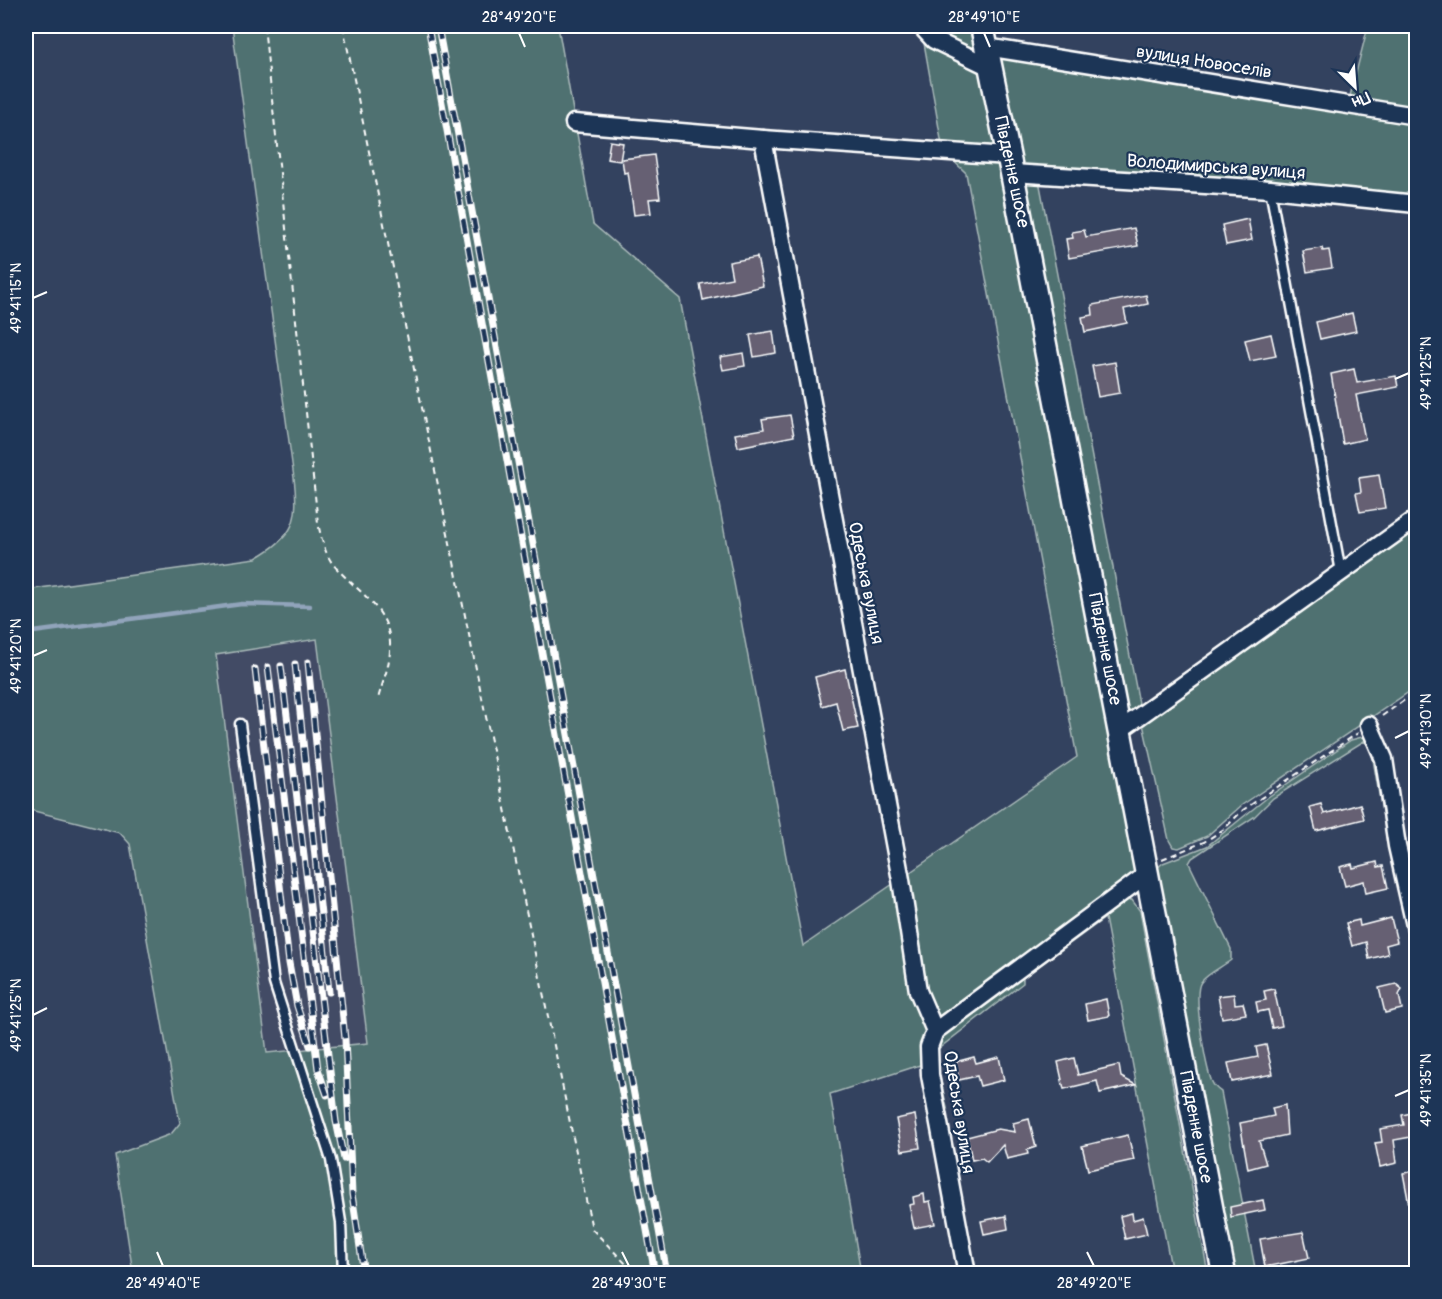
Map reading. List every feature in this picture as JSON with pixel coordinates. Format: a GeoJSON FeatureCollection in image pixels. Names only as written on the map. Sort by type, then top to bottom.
{"type":"FeatureCollection","features":[{"type":"Feature","properties":{"kind":"street","name":"вулиця Новоселів"},"geometry":{"type":"LineString","coordinates":[[921,26],[934,39],[1416,116]]}},
{"type":"Feature","properties":{"kind":"street","name":"Південне шосе"},"geometry":{"type":"LineString","coordinates":[[986,46],[1224,1274]]}},
{"type":"Feature","properties":{"kind":"street"},"geometry":{"type":"LineString","coordinates":[[574,123],[1010,164]]}},
{"type":"Feature","properties":{"kind":"street","name":"Одеська вулиця"},"geometry":{"type":"LineString","coordinates":[[763,139],[901,880],[918,991],[935,1031],[929,1047],[930,1075],[967,1274]]}},
{"type":"Feature","properties":{"kind":"street","name":"Володимирська вулиця"},"geometry":{"type":"LineString","coordinates":[[1010,164],[1416,204]]}},
{"type":"Feature","properties":{"kind":"street"},"geometry":{"type":"LineString","coordinates":[[1120,730],[1416,519]]}},
{"type":"Feature","properties":{"kind":"street"},"geometry":{"type":"LineString","coordinates":[[1369,725],[1384,759],[1397,846],[1416,930]]}},
{"type":"Feature","properties":{"kind":"street"},"geometry":{"type":"LineString","coordinates":[[935,1031],[1146,867]]}},
{"type":"Feature","properties":{"kind":"lane"},"geometry":{"type":"LineString","coordinates":[[1270,189],[1341,573]]}},
{"type":"Feature","properties":{"kind":"lane"},"geometry":{"type":"LineString","coordinates":[[240,724],[274,983],[331,1160],[341,1222],[343,1274]]}},
{"type":"Feature","properties":{"kind":"path"},"geometry":{"type":"LineString","coordinates":[[264,26],[318,523],[323,545],[332,562],[382,613],[388,630],[389,662],[378,699]]}},
{"type":"Feature","properties":{"kind":"path"},"geometry":{"type":"LineString","coordinates":[[343,26],[592,1228],[629,1267],[630,1274]]}},
{"type":"Feature","properties":{"kind":"path"},"geometry":{"type":"LineString","coordinates":[[1146,867],[1204,842],[1224,829],[1243,810],[1416,692]]}},
{"type":"Feature","properties":{"kind":"shaded area"},"geometry":{"type":"Polygon","coordinates":[[[317,639],[368,1043],[267,1053],[216,655],[317,639]]]}},
{"type":"Feature","properties":{"kind":"green space"},"geometry":{"type":"Polygon","coordinates":[[[232,26],[558,26],[593,224],[680,299],[803,946],[1077,757],[966,173],[943,151],[921,26],[982,26],[986,47],[1348,104],[1368,26],[1416,26],[1416,204],[1038,175],[1141,714],[1416,519],[1416,687],[1242,805],[1207,836],[1179,848],[1173,847],[1169,840],[1141,715],[1120,730],[1147,874],[946,1021],[928,1058],[920,1065],[830,1094],[861,1273],[133,1273],[115,1155],[171,1134],[180,1123],[130,844],[120,833],[26,809],[26,590],[256,558],[279,542],[292,526],[296,506],[232,26]],[[317,639],[216,655],[267,1053],[368,1043],[317,639]]]}},
{"type":"Feature","properties":{"kind":"green space"},"geometry":{"type":"Polygon","coordinates":[[[1368,738],[1376,748],[1389,852],[1371,748],[1364,741],[1273,798],[1254,817],[1192,858],[1189,863],[1231,949],[1231,960],[1201,982],[1198,1000],[1206,1062],[1213,1084],[1221,1092],[1256,1273],[1231,1273],[1156,869],[1163,863],[1207,846],[1268,797],[1351,740],[1368,738]]]}},
{"type":"Feature","properties":{"kind":"green space"},"geometry":{"type":"Polygon","coordinates":[[[1122,899],[1132,900],[1140,911],[1208,1273],[1172,1273],[1105,918],[1023,978],[1023,983],[937,1050],[935,1055],[947,1108],[943,1104],[933,1059],[939,1038],[1122,899]]]}},
{"type":"Feature","properties":{"kind":"building"},"geometry":{"type":"Polygon","coordinates":[[[610,141],[623,143],[620,161],[607,159],[610,141]]]}},
{"type":"Feature","properties":{"kind":"building"},"geometry":{"type":"Polygon","coordinates":[[[654,155],[660,198],[649,199],[651,213],[634,215],[628,172],[624,173],[622,159],[654,155]]]}},
{"type":"Feature","properties":{"kind":"building"},"geometry":{"type":"Polygon","coordinates":[[[1248,219],[1252,240],[1226,245],[1222,225],[1248,219]]]}},
{"type":"Feature","properties":{"kind":"building"},"geometry":{"type":"Polygon","coordinates":[[[1134,228],[1138,246],[1069,258],[1066,239],[1073,238],[1072,232],[1084,230],[1086,237],[1134,228]]]}},
{"type":"Feature","properties":{"kind":"building"},"geometry":{"type":"Polygon","coordinates":[[[1322,248],[1323,251],[1329,250],[1332,268],[1307,272],[1303,251],[1322,248]]]}},
{"type":"Feature","properties":{"kind":"building"},"geometry":{"type":"Polygon","coordinates":[[[757,257],[763,286],[703,300],[700,284],[732,278],[729,262],[757,257]]]}},
{"type":"Feature","properties":{"kind":"building"},"geometry":{"type":"Polygon","coordinates":[[[1146,295],[1148,304],[1124,309],[1127,323],[1085,332],[1082,317],[1093,315],[1092,305],[1146,295]]]}},
{"type":"Feature","properties":{"kind":"building"},"geometry":{"type":"Polygon","coordinates":[[[1352,313],[1356,331],[1320,339],[1316,322],[1352,313]]]}},
{"type":"Feature","properties":{"kind":"building"},"geometry":{"type":"Polygon","coordinates":[[[773,331],[776,353],[754,357],[750,335],[773,331]]]}},
{"type":"Feature","properties":{"kind":"building"},"geometry":{"type":"Polygon","coordinates":[[[1271,334],[1276,356],[1250,361],[1245,340],[1271,334]]]}},
{"type":"Feature","properties":{"kind":"building"},"geometry":{"type":"Polygon","coordinates":[[[743,353],[745,366],[723,370],[720,357],[743,353]]]}},
{"type":"Feature","properties":{"kind":"building"},"geometry":{"type":"Polygon","coordinates":[[[1115,362],[1120,393],[1098,397],[1092,366],[1115,362]]]}},
{"type":"Feature","properties":{"kind":"building"},"geometry":{"type":"Polygon","coordinates":[[[1354,369],[1357,383],[1396,376],[1398,387],[1356,395],[1365,439],[1343,444],[1331,374],[1354,369]]]}},
{"type":"Feature","properties":{"kind":"building"},"geometry":{"type":"Polygon","coordinates":[[[790,415],[794,436],[738,447],[735,434],[764,429],[762,419],[790,415]]]}},
{"type":"Feature","properties":{"kind":"building"},"geometry":{"type":"Polygon","coordinates":[[[1379,475],[1385,508],[1360,512],[1356,493],[1361,492],[1359,478],[1379,475]]]}},
{"type":"Feature","properties":{"kind":"building"},"geometry":{"type":"Polygon","coordinates":[[[845,669],[858,728],[843,731],[836,702],[822,706],[815,677],[845,669]]]}},
{"type":"Feature","properties":{"kind":"building"},"geometry":{"type":"Polygon","coordinates":[[[1321,804],[1324,814],[1360,804],[1364,819],[1316,831],[1310,807],[1321,804]]]}},
{"type":"Feature","properties":{"kind":"building"},"geometry":{"type":"Polygon","coordinates":[[[1377,862],[1378,867],[1383,866],[1388,888],[1366,893],[1364,881],[1345,886],[1340,867],[1352,864],[1353,868],[1377,862]]]}},
{"type":"Feature","properties":{"kind":"building"},"geometry":{"type":"Polygon","coordinates":[[[1391,918],[1397,942],[1386,945],[1388,954],[1369,959],[1366,942],[1352,946],[1346,923],[1359,920],[1360,926],[1391,918]]]}},
{"type":"Feature","properties":{"kind":"building"},"geometry":{"type":"Polygon","coordinates":[[[1396,984],[1402,989],[1399,995],[1402,1009],[1385,1013],[1379,988],[1396,984]]]}},
{"type":"Feature","properties":{"kind":"building"},"geometry":{"type":"Polygon","coordinates":[[[1274,989],[1282,1026],[1272,1028],[1268,1010],[1258,1012],[1256,1002],[1266,1000],[1264,991],[1274,989]]]}},
{"type":"Feature","properties":{"kind":"building"},"geometry":{"type":"Polygon","coordinates":[[[1234,994],[1235,1004],[1243,1003],[1246,1014],[1222,1018],[1218,996],[1234,994]]]}},
{"type":"Feature","properties":{"kind":"building"},"geometry":{"type":"Polygon","coordinates":[[[1106,999],[1109,1016],[1088,1020],[1085,1004],[1106,999]]]}},
{"type":"Feature","properties":{"kind":"building"},"geometry":{"type":"Polygon","coordinates":[[[1266,1045],[1273,1074],[1232,1082],[1228,1063],[1258,1057],[1256,1047],[1266,1045]]]}},
{"type":"Feature","properties":{"kind":"building"},"geometry":{"type":"Polygon","coordinates":[[[974,1057],[976,1063],[999,1057],[1004,1080],[980,1086],[977,1076],[959,1080],[955,1062],[974,1057]]]}},
{"type":"Feature","properties":{"kind":"building"},"geometry":{"type":"Polygon","coordinates":[[[1074,1058],[1078,1075],[1119,1065],[1121,1077],[1136,1085],[1100,1093],[1097,1081],[1064,1089],[1058,1062],[1074,1058]]]}},
{"type":"Feature","properties":{"kind":"building"},"geometry":{"type":"Polygon","coordinates":[[[1285,1105],[1287,1135],[1259,1141],[1266,1164],[1248,1169],[1240,1123],[1274,1116],[1272,1108],[1285,1105]]]}},
{"type":"Feature","properties":{"kind":"building"},"geometry":{"type":"Polygon","coordinates":[[[1416,1112],[1416,1136],[1394,1140],[1397,1163],[1380,1167],[1375,1143],[1382,1142],[1380,1129],[1404,1125],[1402,1115],[1416,1112]]]}},
{"type":"Feature","properties":{"kind":"building"},"geometry":{"type":"Polygon","coordinates":[[[915,1115],[920,1148],[902,1151],[896,1119],[915,1115]]]}},
{"type":"Feature","properties":{"kind":"building"},"geometry":{"type":"Polygon","coordinates":[[[1029,1119],[1036,1147],[1027,1150],[1028,1154],[1007,1159],[1003,1145],[987,1162],[982,1158],[972,1160],[967,1137],[998,1129],[1015,1132],[1013,1123],[1029,1119]]]}},
{"type":"Feature","properties":{"kind":"building"},"geometry":{"type":"Polygon","coordinates":[[[1128,1135],[1134,1160],[1088,1170],[1082,1146],[1128,1135]]]}},
{"type":"Feature","properties":{"kind":"building"},"geometry":{"type":"Polygon","coordinates":[[[1416,1171],[1416,1215],[1411,1215],[1403,1173],[1416,1171]]]}},
{"type":"Feature","properties":{"kind":"building"},"geometry":{"type":"Polygon","coordinates":[[[924,1194],[925,1202],[930,1201],[935,1224],[914,1228],[909,1205],[914,1204],[913,1197],[924,1194]]]}},
{"type":"Feature","properties":{"kind":"building"},"geometry":{"type":"Polygon","coordinates":[[[1263,1200],[1265,1210],[1231,1217],[1230,1207],[1263,1200]]]}},
{"type":"Feature","properties":{"kind":"building"},"geometry":{"type":"Polygon","coordinates":[[[1132,1213],[1133,1220],[1143,1217],[1147,1234],[1125,1239],[1120,1216],[1132,1213]]]}},
{"type":"Feature","properties":{"kind":"building"},"geometry":{"type":"Polygon","coordinates":[[[1006,1216],[1008,1229],[984,1234],[981,1221],[1006,1216]]]}},
{"type":"Feature","properties":{"kind":"building"},"geometry":{"type":"Polygon","coordinates":[[[1303,1232],[1309,1258],[1265,1267],[1260,1239],[1303,1232]]]}},
{"type":"Feature","properties":{"kind":"waterway"},"geometry":{"type":"LineString","coordinates":[[26,633],[242,604],[310,606]]}},
{"type":"Feature","properties":{"kind":"railway"},"geometry":{"type":"LineString","coordinates":[[428,26],[655,1274]]}},
{"type":"Feature","properties":{"kind":"railway"},"geometry":{"type":"LineString","coordinates":[[438,26],[667,1274]]}},
{"type":"Feature","properties":{"kind":"railway"},"geometry":{"type":"LineString","coordinates":[[308,662],[345,1039],[352,1194],[364,1274]]}},
{"type":"Feature","properties":{"kind":"railway"},"geometry":{"type":"LineString","coordinates":[[295,664],[329,992]]}},
{"type":"Feature","properties":{"kind":"railway"},"geometry":{"type":"LineString","coordinates":[[281,666],[336,1121],[344,1159]]}},
{"type":"Feature","properties":{"kind":"railway"},"geometry":{"type":"LineString","coordinates":[[268,667],[318,1069],[327,1095]]}},
{"type":"Feature","properties":{"kind":"railway"},"geometry":{"type":"LineString","coordinates":[[255,669],[289,963],[297,1006],[310,1046]]}}]}
